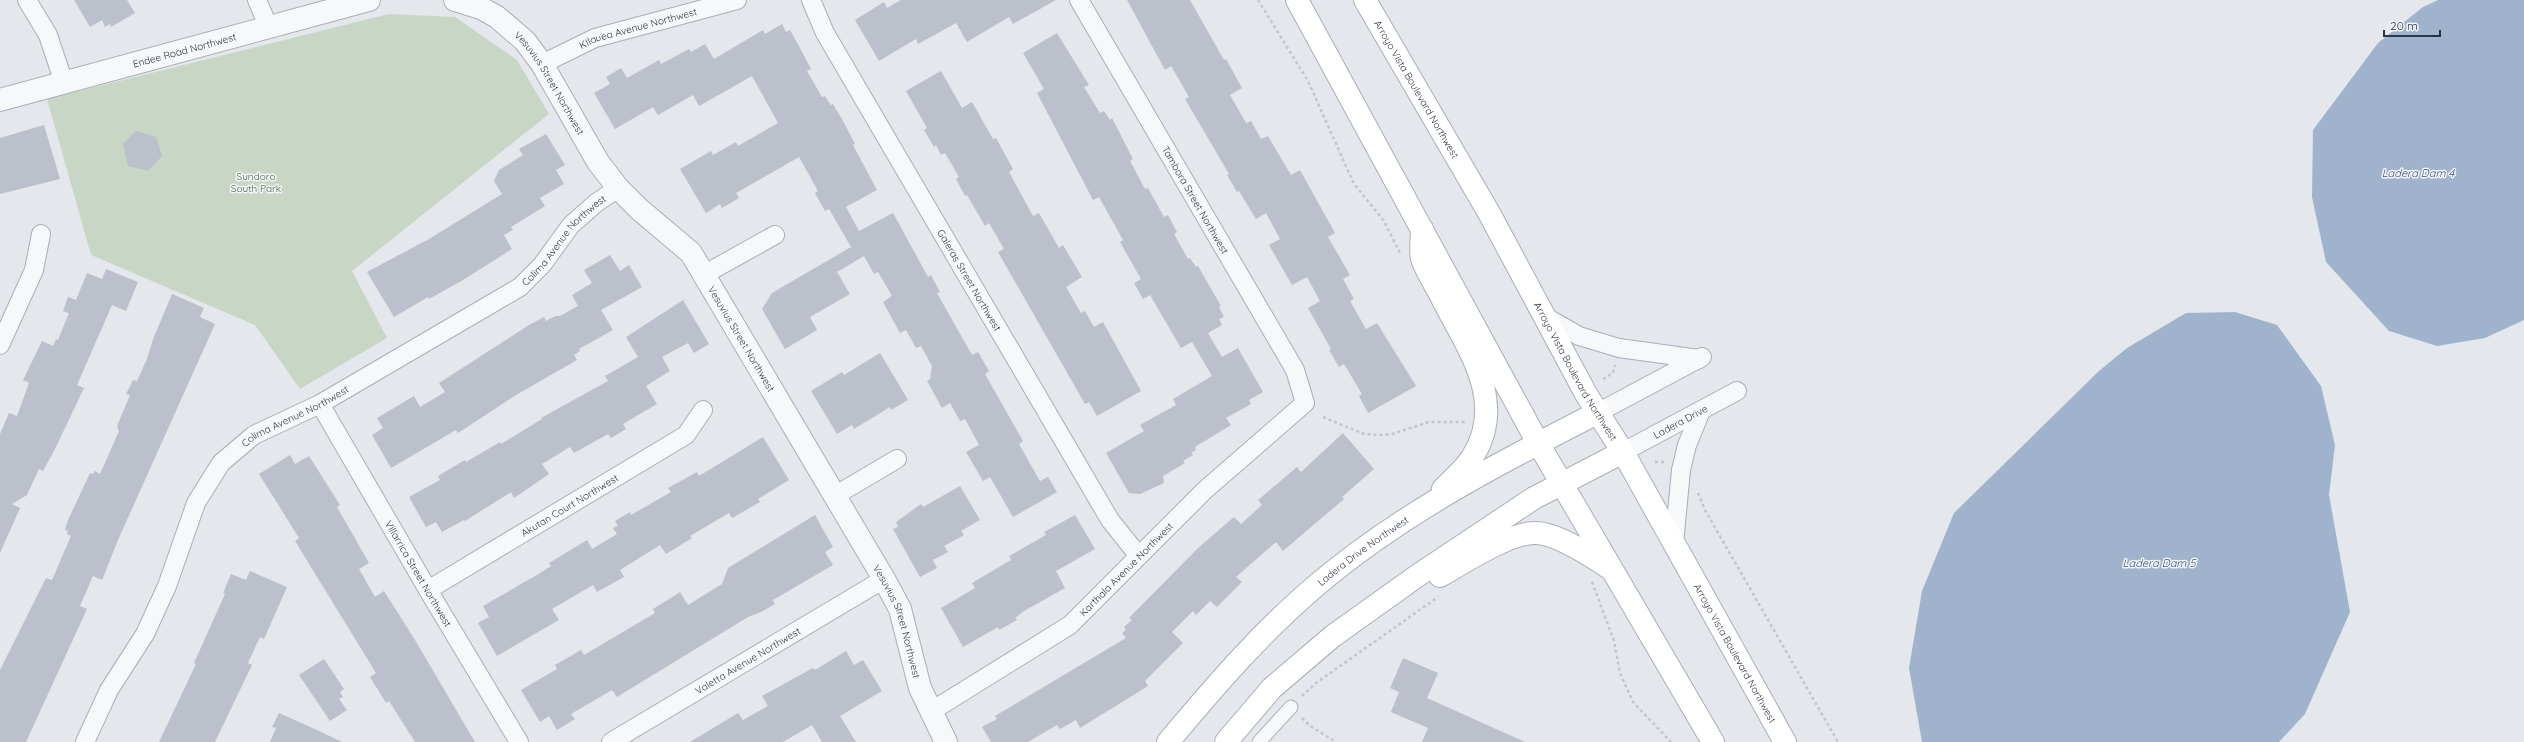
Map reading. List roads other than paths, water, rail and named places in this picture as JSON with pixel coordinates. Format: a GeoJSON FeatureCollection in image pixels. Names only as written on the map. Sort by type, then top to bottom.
{"type":"FeatureCollection","features":[{"type":"Feature","properties":{"kind":"main road"},"geometry":{"type":"LineString","coordinates":[[1297,0],[1422,225],[1538,443],[1564,483],[1713,742]]}},
{"type":"Feature","properties":{"kind":"main road","name":"Arroyo Vista Boulevard Northwest"},"geometry":{"type":"LineString","coordinates":[[1365,0],[1489,213],[1586,394],[1599,412],[1623,452],[1786,742]]}},
{"type":"Feature","properties":{"kind":"main road"},"geometry":{"type":"LineString","coordinates":[[1422,225],[1422,258],[1474,358],[1483,380],[1486,417],[1481,439],[1473,456],[1427,506]]}},
{"type":"Feature","properties":{"kind":"main road","name":"Ladera Drive Northwest"},"geometry":{"type":"LineString","coordinates":[[1168,742],[1249,648],[1286,612],[1356,554],[1427,506],[1538,443],[1599,412]]}},
{"type":"Feature","properties":{"kind":"main road"},"geometry":{"type":"LineString","coordinates":[[1226,742],[1272,688],[1332,636],[1534,498],[1623,452]]}},
{"type":"Feature","properties":{"kind":"main road"},"geometry":{"type":"LineString","coordinates":[[1389,596],[1420,588],[1497,544],[1534,533],[1568,542],[1614,571]]}},
{"type":"Feature","properties":{"kind":"street"},"geometry":{"type":"LineString","coordinates":[[27,0],[48,36],[64,83]]}},
{"type":"Feature","properties":{"kind":"street"},"geometry":{"type":"LineString","coordinates":[[258,0],[269,28]]}},
{"type":"Feature","properties":{"kind":"street","name":"Endee Road Northwest"},"geometry":{"type":"LineString","coordinates":[[0,100],[369,0]]}},
{"type":"Feature","properties":{"kind":"street","name":"Vesuvius Street Northwest"},"geometry":{"type":"LineString","coordinates":[[455,0],[480,8],[511,27],[525,42],[542,64],[598,162],[618,188],[639,209],[691,253],[705,274],[836,495],[900,609],[920,688],[930,712],[946,742]]}},
{"type":"Feature","properties":{"kind":"street","name":"KIlauea Avenue Northwest"},"geometry":{"type":"LineString","coordinates":[[542,64],[595,38],[737,0]]}},
{"type":"Feature","properties":{"kind":"street","name":"Galeras Street Northwest"},"geometry":{"type":"LineString","coordinates":[[811,0],[825,33],[1102,506],[1138,555]]}},
{"type":"Feature","properties":{"kind":"street","name":"Tambora Street Northwest"},"geometry":{"type":"LineString","coordinates":[[1079,0],[1294,370],[1305,403]]}},
{"type":"Feature","properties":{"kind":"street","name":"Colima Avenue Northwest"},"geometry":{"type":"LineString","coordinates":[[85,742],[109,690],[145,634],[167,586],[196,503],[221,463],[254,435],[320,404],[520,287],[542,265],[572,225],[596,203],[618,188]]}},
{"type":"Feature","properties":{"kind":"street"},"geometry":{"type":"LineString","coordinates":[[0,345],[34,270],[41,234]]}},
{"type":"Feature","properties":{"kind":"street"},"geometry":{"type":"LineString","coordinates":[[705,274],[775,235]]}},
{"type":"Feature","properties":{"kind":"street"},"geometry":{"type":"LineString","coordinates":[[1544,316],[1579,336],[1618,348],[1703,356],[1599,412]]}},
{"type":"Feature","properties":{"kind":"street","name":"Ladera Drive"},"geometry":{"type":"LineString","coordinates":[[1623,452],[1738,391]]}},
{"type":"Feature","properties":{"kind":"street","name":"Karthala Avenue Northwest"},"geometry":{"type":"LineString","coordinates":[[930,712],[1070,625],[1138,555],[1205,490],[1305,403]]}},
{"type":"Feature","properties":{"kind":"street","name":"Villarrica Street Northwest"},"geometry":{"type":"LineString","coordinates":[[320,404],[428,590],[519,742]]}},
{"type":"Feature","properties":{"kind":"street","name":"Akutan Court Northwest"},"geometry":{"type":"LineString","coordinates":[[428,590],[686,435],[703,410]]}},
{"type":"Feature","properties":{"kind":"street"},"geometry":{"type":"LineString","coordinates":[[1674,544],[1681,470],[1687,445],[1701,411]]}},
{"type":"Feature","properties":{"kind":"street"},"geometry":{"type":"LineString","coordinates":[[836,495],[897,458]]}},
{"type":"Feature","properties":{"kind":"street","name":"Valetta Avenue Northwest"},"geometry":{"type":"LineString","coordinates":[[611,742],[884,579]]}},
{"type":"Feature","properties":{"kind":"street"},"geometry":{"type":"LineString","coordinates":[[1259,742],[1291,707]]}},
{"type":"Feature","properties":{"kind":"water","name":"Ladera Dam 4"},"geometry":{"type":"Polygon","coordinates":[[[2438,0],[2524,0],[2524,320],[2485,338],[2437,346],[2389,331],[2326,262],[2312,197],[2313,130],[2378,43],[2423,7],[2438,0]]]}},
{"type":"Feature","properties":{"kind":"water","name":"Ladera Dam 5"},"geometry":{"type":"Polygon","coordinates":[[[2235,312],[2277,325],[2321,386],[2335,445],[2329,495],[2350,612],[2305,714],[2279,742],[1922,742],[1909,668],[1922,591],[1954,513],[2099,371],[2127,348],[2186,313],[2235,312]]]}},
{"type":"Feature","properties":{"kind":"park label","name":"Sundoro South Park"},"geometry":{"type":"Point","coordinates":[256,182]}}]}
